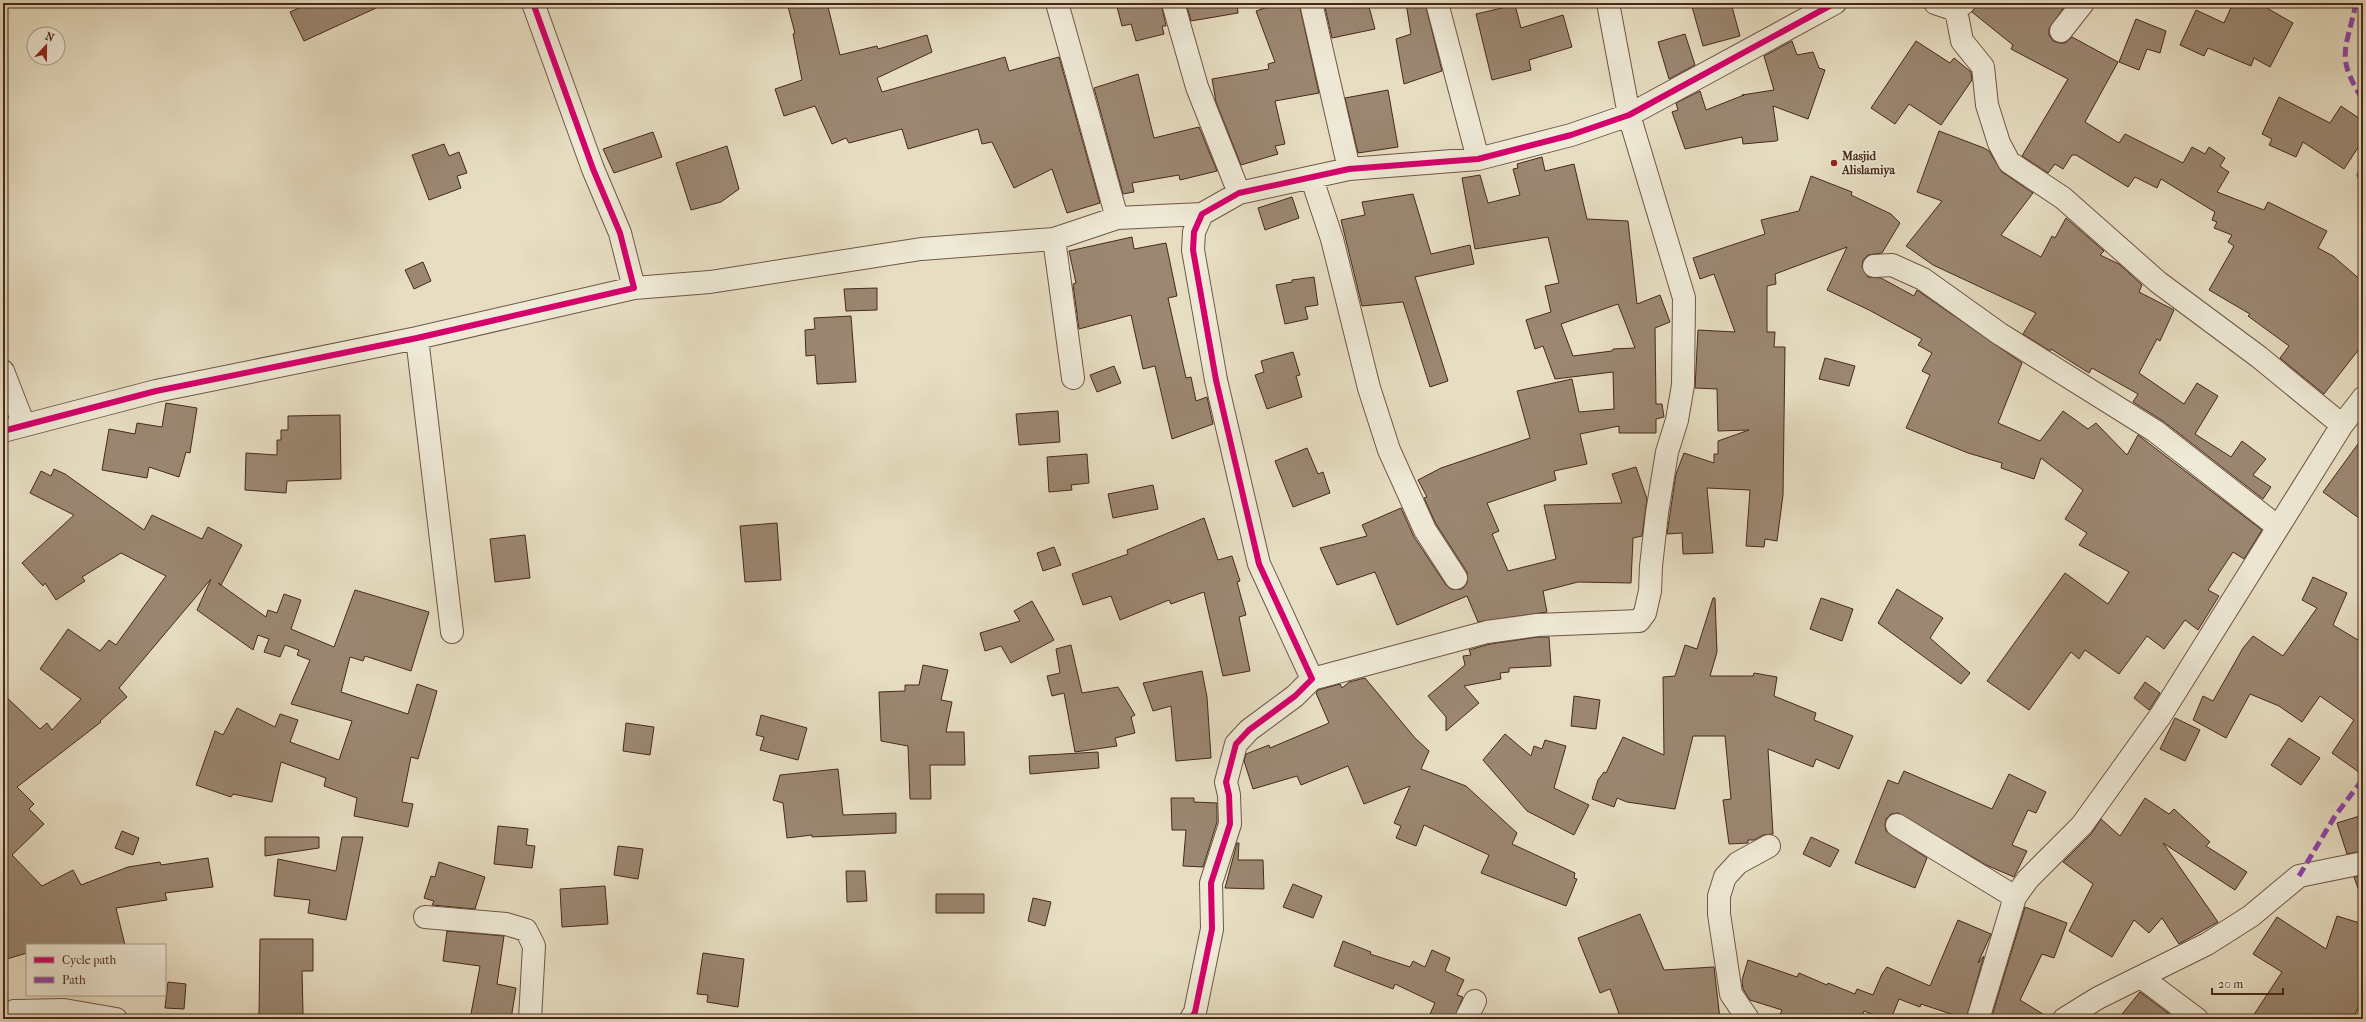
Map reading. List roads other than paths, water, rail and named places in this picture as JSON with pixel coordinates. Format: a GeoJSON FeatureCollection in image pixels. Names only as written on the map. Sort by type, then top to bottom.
{"type":"FeatureCollection","features":[{"type":"Feature","properties":{"kind":"street"},"geometry":{"type":"LineString","coordinates":[[533,3],[593,169],[620,233],[634,288]]}},
{"type":"Feature","properties":{"kind":"street"},"geometry":{"type":"LineString","coordinates":[[1057,3],[1117,218]]}},
{"type":"Feature","properties":{"kind":"street"},"geometry":{"type":"LineString","coordinates":[[1173,3],[1197,87],[1239,193]]}},
{"type":"Feature","properties":{"kind":"street"},"geometry":{"type":"LineString","coordinates":[[1312,3],[1349,169]]}},
{"type":"Feature","properties":{"kind":"street"},"geometry":{"type":"LineString","coordinates":[[1437,3],[1478,159]]}},
{"type":"Feature","properties":{"kind":"street"},"geometry":{"type":"LineString","coordinates":[[1191,1019],[1195,1012],[1212,929],[1211,883],[1230,824],[1229,795],[1226,782],[1236,744],[1249,730],[1295,696],[1312,679],[1487,632],[1537,625],[1638,621],[1645,613],[1650,591],[1650,566],[1667,452],[1677,420],[1683,385],[1684,298],[1629,115],[1608,3]]}},
{"type":"Feature","properties":{"kind":"street"},"geometry":{"type":"LineString","coordinates":[[3,431],[156,391],[417,338],[634,288],[710,282],[921,249],[1054,239],[1117,218],[1202,214],[1239,193],[1349,169],[1478,159],[1571,135],[1629,115],[1835,3]]}},
{"type":"Feature","properties":{"kind":"street"},"geometry":{"type":"LineString","coordinates":[[1935,3],[1960,6],[1962,41],[1983,67],[1987,106],[1999,143],[2009,162],[2063,198],[2158,282],[2259,357],[2342,426]]}},
{"type":"Feature","properties":{"kind":"street"},"geometry":{"type":"LineString","coordinates":[[2061,31],[2083,3]]}},
{"type":"Feature","properties":{"kind":"street"},"geometry":{"type":"LineString","coordinates":[[1312,178],[1332,239],[1369,388],[1389,450],[1425,530],[1456,578]]}},
{"type":"Feature","properties":{"kind":"street"},"geometry":{"type":"LineString","coordinates":[[1202,214],[1194,232],[1192,250],[1216,380],[1259,564],[1312,679]]}},
{"type":"Feature","properties":{"kind":"street"},"geometry":{"type":"LineString","coordinates":[[1054,239],[1073,378]]}},
{"type":"Feature","properties":{"kind":"street"},"geometry":{"type":"LineString","coordinates":[[1874,266],[1892,265],[1923,278],[2000,334],[2155,431],[2278,527]]}},
{"type":"Feature","properties":{"kind":"street"},"geometry":{"type":"LineString","coordinates":[[417,338],[452,632]]}},
{"type":"Feature","properties":{"kind":"street"},"geometry":{"type":"LineString","coordinates":[[3,371],[24,425]]}},
{"type":"Feature","properties":{"kind":"street"},"geometry":{"type":"LineString","coordinates":[[1978,1019],[2015,897],[2028,879],[2082,825],[2151,728],[2222,620],[2278,527],[2342,426],[2363,398]]}},
{"type":"Feature","properties":{"kind":"street"},"geometry":{"type":"LineString","coordinates":[[1897,825],[2015,897]]}},
{"type":"Feature","properties":{"kind":"street"},"geometry":{"type":"LineString","coordinates":[[1748,1019],[1742,1013],[1731,994],[1719,914],[1719,896],[1725,877],[1738,863],[1770,846]]}},
{"type":"Feature","properties":{"kind":"street"},"geometry":{"type":"LineString","coordinates":[[2064,1019],[2098,998],[2207,944],[2251,916],[2299,876],[2363,863]]}},
{"type":"Feature","properties":{"kind":"street"},"geometry":{"type":"LineString","coordinates":[[425,917],[506,924],[526,930],[534,946],[530,1019]]}},
{"type":"Feature","properties":{"kind":"street"},"geometry":{"type":"LineString","coordinates":[[2141,977],[2197,1019]]}},
{"type":"Feature","properties":{"kind":"street"},"geometry":{"type":"LineString","coordinates":[[14,1012],[116,1019]]}},
{"type":"Feature","properties":{"kind":"place","name":"Masjid Alislamiya"},"geometry":{"type":"Point","coordinates":[1834,163]}}]}
